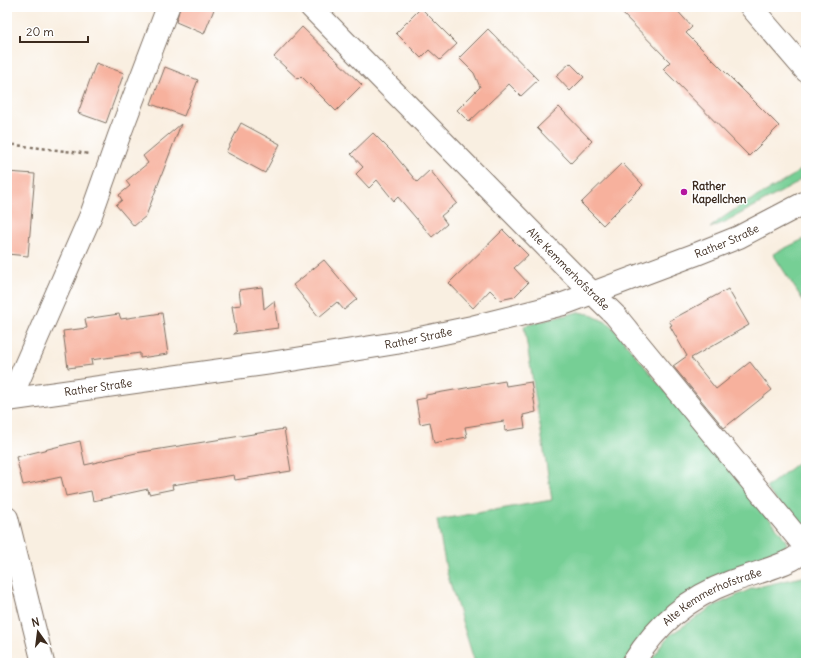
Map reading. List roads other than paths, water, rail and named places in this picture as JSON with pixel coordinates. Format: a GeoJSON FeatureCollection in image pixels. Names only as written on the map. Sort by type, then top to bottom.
{"type":"FeatureCollection","features":[{"type":"Feature","properties":{"kind":"street","name":"Rather Straße"},"geometry":{"type":"LineString","coordinates":[[8,400],[91,215],[168,7]]}},
{"type":"Feature","properties":{"kind":"street","name":"Alte Kemmerhofstraße"},"geometry":{"type":"LineString","coordinates":[[311,7],[620,321],[806,549],[792,560],[728,582],[695,598],[665,622],[633,663]]}},
{"type":"Feature","properties":{"kind":"street"},"geometry":{"type":"LineString","coordinates":[[751,7],[806,71]]}},
{"type":"Feature","properties":{"kind":"street","name":"Rather Straße"},"geometry":{"type":"LineString","coordinates":[[8,400],[278,362],[396,343],[464,329],[563,304],[593,293],[739,237],[806,202]]}},
{"type":"Feature","properties":{"kind":"street"},"geometry":{"type":"LineString","coordinates":[[7,518],[43,663]]}},
{"type":"Feature","properties":{"kind":"place","name":"Rather Kapellchen"},"geometry":{"type":"Point","coordinates":[684,192]}}]}
